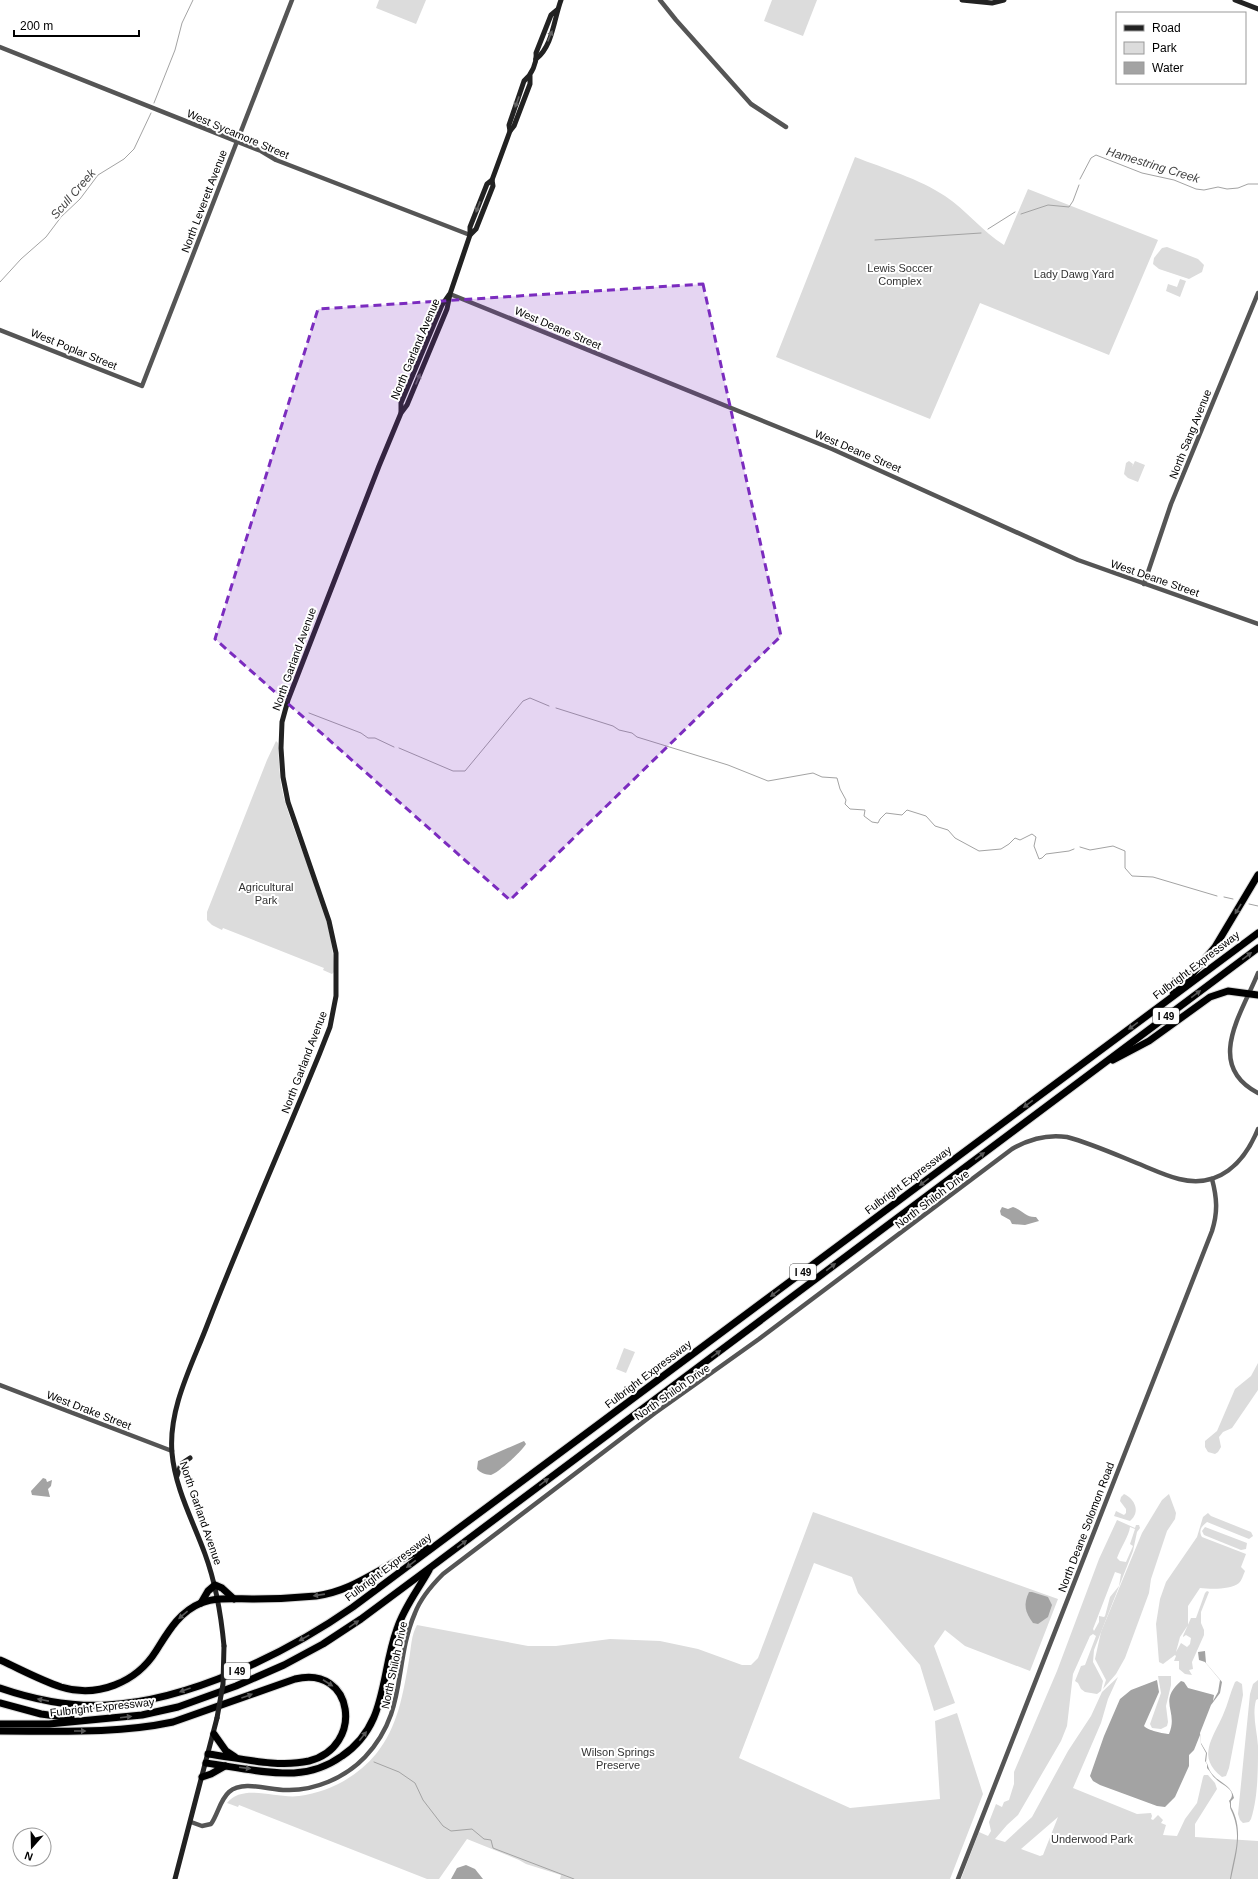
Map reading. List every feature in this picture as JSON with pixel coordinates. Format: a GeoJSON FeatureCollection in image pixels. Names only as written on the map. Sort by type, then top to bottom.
{"type":"FeatureCollection","features":[{"type":"Feature","properties":{"kind":"highway"},"geometry":{"type":"LineString","coordinates":[[1164,1003],[1171,993],[1193,973],[1215,948],[1258,876]]}},
{"type":"Feature","properties":{"kind":"highway","name":"Fulbright Expressway"},"geometry":{"type":"LineString","coordinates":[[0,1688],[44,1701],[90,1705],[138,1702],[178,1692],[255,1663],[315,1632],[353,1607],[1258,933]]}},
{"type":"Feature","properties":{"kind":"highway","name":"Fulbright Expressway"},"geometry":{"type":"LineString","coordinates":[[0,1724],[49,1724],[87,1719],[124,1718],[160,1711],[211,1695],[259,1676],[305,1654],[342,1632],[1258,948]]}},
{"type":"Feature","properties":{"kind":"highway"},"geometry":{"type":"LineString","coordinates":[[1098,1067],[1144,1044],[1210,997],[1228,991],[1258,996]]}},
{"type":"Feature","properties":{"kind":"highway"},"geometry":{"type":"LineString","coordinates":[[201,1603],[234,1599],[315,1596],[338,1591],[358,1584],[392,1564],[442,1541]]}},
{"type":"Feature","properties":{"kind":"highway"},"geometry":{"type":"LineString","coordinates":[[206,1763],[277,1772],[303,1772],[329,1764],[356,1745],[368,1730],[378,1709],[393,1642],[400,1620],[431,1567]]}},
{"type":"Feature","properties":{"kind":"highway"},"geometry":{"type":"LineString","coordinates":[[0,1660],[69,1689],[90,1691],[112,1686],[139,1671],[152,1658],[176,1621],[201,1603],[208,1591],[215,1585],[222,1588],[234,1599]]}},
{"type":"Feature","properties":{"kind":"highway"},"geometry":{"type":"LineString","coordinates":[[0,1731],[114,1731],[143,1728],[173,1722],[301,1677],[312,1676],[325,1680],[333,1686],[340,1694],[346,1709],[345,1728],[339,1740],[324,1754],[308,1761],[286,1763],[208,1754]]}},
{"type":"Feature","properties":{"kind":"highway","name":"I 49"},"geometry":{"type":"LineString","coordinates":[[0,1703],[41,1714],[87,1719]]}},
{"type":"Feature","properties":{"kind":"highway"},"geometry":{"type":"LineString","coordinates":[[214,1734],[226,1751],[236,1758]]}},
{"type":"Feature","properties":{"kind":"highway"},"geometry":{"type":"LineString","coordinates":[[202,1777],[226,1766]]}},
{"type":"Feature","properties":{"kind":"main road","name":"North Garland Avenue"},"geometry":{"type":"LineString","coordinates":[[175,1879],[214,1734],[223,1684],[224,1646],[215,1585],[176,1476],[172,1451],[174,1418],[182,1392],[218,1297],[319,1055],[334,1013],[337,977],[334,942],[329,921],[286,792],[281,758],[282,722],[295,680],[401,414],[401,403],[442,304],[450,294],[470,235],[470,227],[487,184],[492,180],[510,131],[514,126],[530,84],[530,76],[536,59],[542,54],[557,18],[556,10],[560,0]]}},
{"type":"Feature","properties":{"kind":"main road"},"geometry":{"type":"LineString","coordinates":[[962,0],[992,3],[1004,0]]}},
{"type":"Feature","properties":{"kind":"main road"},"geometry":{"type":"LineString","coordinates":[[1235,0],[1258,9]]}},
{"type":"Feature","properties":{"kind":"main road"},"geometry":{"type":"LineString","coordinates":[[176,1476],[181,1464],[190,1458]]}},
{"type":"Feature","properties":{"kind":"street","name":"North Leverett Avenue"},"geometry":{"type":"LineString","coordinates":[[142,386],[292,0]]}},
{"type":"Feature","properties":{"kind":"street"},"geometry":{"type":"LineString","coordinates":[[660,0],[751,104],[786,127]]}},
{"type":"Feature","properties":{"kind":"street","name":"West Sycamore Street"},"geometry":{"type":"LineString","coordinates":[[0,47],[237,141],[261,151],[276,160],[470,235]]}},
{"type":"Feature","properties":{"kind":"street","name":"North Sang Avenue"},"geometry":{"type":"LineString","coordinates":[[1144,584],[1171,504],[1258,293]]}},
{"type":"Feature","properties":{"kind":"street","name":"West Deane Street"},"geometry":{"type":"LineString","coordinates":[[450,294],[832,449],[1063,554],[1258,624]]}},
{"type":"Feature","properties":{"kind":"street","name":"West Poplar Street"},"geometry":{"type":"LineString","coordinates":[[0,330],[142,386]]}},
{"type":"Feature","properties":{"kind":"street"},"geometry":{"type":"LineString","coordinates":[[1258,974],[1233,1032],[1229,1050],[1231,1062],[1236,1074],[1245,1085],[1258,1094]]}},
{"type":"Feature","properties":{"kind":"street","name":"North Shiloh Drive"},"geometry":{"type":"LineString","coordinates":[[190,1822],[202,1826],[211,1824],[224,1798],[235,1788],[249,1787],[282,1790],[302,1789],[331,1780],[354,1767],[372,1749],[386,1729],[395,1706],[407,1639],[414,1614],[423,1597],[443,1574],[655,1413],[686,1393],[753,1344],[1012,1149],[1033,1139],[1058,1135],[1076,1139],[1179,1179],[1188,1181],[1212,1179],[1230,1170],[1244,1157],[1258,1128]]}},
{"type":"Feature","properties":{"kind":"street","name":"North Deane Solomon Road"},"geometry":{"type":"LineString","coordinates":[[958,1879],[1215,1223],[1217,1202],[1212,1179]]}},
{"type":"Feature","properties":{"kind":"street","name":"West Drake Street"},"geometry":{"type":"LineString","coordinates":[[0,1385],[172,1451]]}},
{"type":"Feature","properties":{"kind":"highlighted area"},"geometry":{"type":"Polygon","coordinates":[[[703,284],[781,636],[510,900],[215,639],[318,309],[703,284]]]}},
{"type":"Feature","properties":{"kind":"green space"},"geometry":{"type":"Polygon","coordinates":[[[379,0],[426,0],[416,24],[376,8],[379,0]]]}},
{"type":"Feature","properties":{"kind":"green space"},"geometry":{"type":"Polygon","coordinates":[[[772,0],[817,0],[803,36],[764,21],[772,0]]]}},
{"type":"Feature","properties":{"kind":"green space","name":"Lewis Soccer Complex"},"geometry":{"type":"Polygon","coordinates":[[[855,157],[913,179],[935,190],[953,202],[1004,245],[1028,189],[1158,240],[1109,355],[980,303],[930,419],[776,357],[855,157]]]}},
{"type":"Feature","properties":{"kind":"green space"},"geometry":{"type":"Polygon","coordinates":[[[1167,247],[1198,259],[1204,265],[1202,272],[1189,279],[1159,269],[1153,264],[1154,258],[1162,248],[1167,247]]]}},
{"type":"Feature","properties":{"kind":"green space"},"geometry":{"type":"Polygon","coordinates":[[[1180,279],[1186,281],[1180,297],[1166,291],[1168,284],[1177,287],[1180,279]]]}},
{"type":"Feature","properties":{"kind":"green space"},"geometry":{"type":"Polygon","coordinates":[[[1129,461],[1133,464],[1132,467],[1135,461],[1145,465],[1138,482],[1128,478],[1124,474],[1126,463],[1129,461]]]}},
{"type":"Feature","properties":{"kind":"green space","name":"Agricultural Park"},"geometry":{"type":"Polygon","coordinates":[[[276,741],[278,743],[283,794],[289,816],[314,882],[328,927],[334,972],[332,974],[323,970],[324,968],[223,928],[222,930],[212,925],[207,920],[207,912],[267,760],[276,741]]]}},
{"type":"Feature","properties":{"kind":"green space"},"geometry":{"type":"Polygon","coordinates":[[[624,1348],[635,1352],[626,1373],[616,1369],[624,1348]]]}},
{"type":"Feature","properties":{"kind":"green space"},"geometry":{"type":"Polygon","coordinates":[[[1258,1363],[1258,1390],[1232,1428],[1223,1432],[1219,1437],[1221,1447],[1218,1452],[1215,1454],[1208,1452],[1205,1447],[1205,1441],[1217,1431],[1235,1389],[1251,1376],[1258,1363]]]}},
{"type":"Feature","properties":{"kind":"green space"},"geometry":{"type":"Polygon","coordinates":[[[1124,1494],[1134,1502],[1136,1510],[1130,1521],[1114,1516],[1116,1511],[1124,1515],[1126,1513],[1126,1509],[1120,1501],[1124,1494]]]}},
{"type":"Feature","properties":{"kind":"green space"},"geometry":{"type":"Polygon","coordinates":[[[1169,1494],[1176,1513],[1175,1519],[1167,1531],[1151,1579],[1149,1593],[1125,1658],[1116,1674],[1103,1689],[1106,1680],[1095,1659],[1101,1632],[1142,1533],[1162,1500],[1169,1494]]]}},
{"type":"Feature","properties":{"kind":"green space","name":"Wilson Springs Preserve"},"geometry":{"type":"Polygon","coordinates":[[[813,1512],[1058,1599],[1030,1671],[965,1646],[945,1630],[934,1646],[955,1703],[934,1711],[920,1665],[858,1593],[852,1577],[814,1563],[739,1758],[850,1808],[940,1799],[935,1721],[957,1713],[983,1794],[950,1879],[560,1879],[561,1875],[526,1864],[467,1839],[439,1879],[427,1879],[239,1805],[238,1807],[227,1803],[234,1797],[251,1793],[290,1796],[310,1794],[332,1787],[360,1770],[376,1754],[390,1733],[395,1721],[404,1685],[412,1638],[417,1625],[528,1646],[556,1646],[610,1639],[660,1641],[698,1649],[742,1665],[751,1665],[758,1658],[813,1512]]]}},
{"type":"Feature","properties":{"kind":"green space"},"geometry":{"type":"Polygon","coordinates":[[[1208,1513],[1211,1516],[1251,1532],[1253,1536],[1249,1539],[1207,1522],[1202,1527],[1200,1532],[1202,1537],[1246,1554],[1241,1567],[1245,1571],[1240,1582],[1231,1587],[1209,1589],[1200,1588],[1188,1606],[1188,1625],[1191,1618],[1196,1618],[1205,1593],[1207,1591],[1209,1592],[1201,1612],[1201,1623],[1204,1630],[1204,1635],[1192,1662],[1193,1669],[1189,1670],[1192,1675],[1185,1674],[1179,1669],[1179,1661],[1174,1661],[1175,1655],[1163,1664],[1159,1662],[1156,1624],[1160,1599],[1166,1582],[1197,1537],[1203,1517],[1208,1513]],[[1188,1626],[1180,1637],[1176,1652],[1181,1643],[1187,1647],[1190,1644],[1191,1638],[1186,1635],[1183,1637],[1188,1626]]]}},
{"type":"Feature","properties":{"kind":"green space","name":"Underwood Park"},"geometry":{"type":"Polygon","coordinates":[[[1117,1520],[1135,1528],[1136,1525],[1139,1525],[1140,1528],[1137,1532],[1133,1551],[1094,1650],[1093,1662],[1103,1681],[1101,1691],[1097,1694],[1085,1692],[1075,1681],[1081,1666],[1085,1665],[1096,1636],[1093,1634],[1090,1636],[1073,1674],[1067,1726],[1061,1741],[1018,1815],[995,1839],[1005,1842],[1032,1817],[1068,1751],[1091,1716],[1102,1692],[1118,1677],[1108,1699],[1101,1723],[1073,1788],[1137,1814],[1151,1813],[1151,1819],[1153,1820],[1158,1815],[1163,1820],[1161,1823],[1166,1825],[1163,1835],[1177,1836],[1185,1819],[1197,1803],[1204,1775],[1208,1775],[1215,1783],[1217,1789],[1195,1824],[1195,1837],[1258,1841],[1258,1879],[961,1879],[979,1832],[988,1836],[991,1831],[989,1822],[996,1804],[1002,1807],[1004,1802],[1009,1800],[1014,1784],[1014,1772],[1057,1671],[1099,1559],[1117,1520]],[[1130,1527],[1117,1558],[1120,1561],[1126,1562],[1133,1546],[1130,1544],[1135,1529],[1130,1527]],[[1115,1572],[1093,1629],[1094,1631],[1099,1622],[1099,1616],[1105,1616],[1110,1597],[1119,1586],[1121,1574],[1115,1572]],[[1058,1817],[1021,1849],[1040,1856],[1043,1855],[1058,1817]]]}},
{"type":"Feature","properties":{"kind":"green space"},"geometry":{"type":"Polygon","coordinates":[[[1205,1527],[1247,1543],[1246,1549],[1241,1550],[1204,1535],[1202,1531],[1205,1527]]]}},
{"type":"Feature","properties":{"kind":"green space"},"geometry":{"type":"Polygon","coordinates":[[[1158,1676],[1171,1676],[1171,1685],[1166,1706],[1168,1722],[1167,1726],[1161,1729],[1152,1728],[1150,1724],[1161,1693],[1158,1676]]]}},
{"type":"Feature","properties":{"kind":"green space"},"geometry":{"type":"Polygon","coordinates":[[[1258,1680],[1258,1699],[1256,1700],[1254,1712],[1258,1746],[1258,1774],[1251,1819],[1249,1822],[1243,1823],[1238,1814],[1250,1694],[1253,1684],[1258,1680]]]}},
{"type":"Feature","properties":{"kind":"green space"},"geometry":{"type":"Polygon","coordinates":[[[1237,1681],[1242,1684],[1243,1695],[1229,1768],[1226,1776],[1222,1777],[1214,1770],[1210,1762],[1208,1755],[1209,1747],[1211,1739],[1225,1711],[1235,1682],[1237,1681]]]}},
{"type":"Feature","properties":{"kind":"water"},"geometry":{"type":"Polygon","coordinates":[[[1002,1207],[1008,1209],[1013,1207],[1016,1208],[1027,1215],[1036,1217],[1039,1221],[1025,1225],[1012,1224],[1010,1220],[1001,1215],[1000,1211],[1002,1207]]]}},
{"type":"Feature","properties":{"kind":"water"},"geometry":{"type":"Polygon","coordinates":[[[524,1441],[526,1444],[520,1452],[491,1475],[477,1469],[478,1461],[524,1441]]]}},
{"type":"Feature","properties":{"kind":"water"},"geometry":{"type":"Polygon","coordinates":[[[43,1478],[46,1479],[47,1482],[52,1480],[51,1486],[48,1489],[50,1497],[32,1495],[31,1491],[43,1478]]]}},
{"type":"Feature","properties":{"kind":"water"},"geometry":{"type":"Polygon","coordinates":[[[1029,1592],[1048,1597],[1052,1605],[1048,1617],[1038,1624],[1033,1623],[1027,1612],[1026,1601],[1029,1592]]]}},
{"type":"Feature","properties":{"kind":"water"},"geometry":{"type":"Polygon","coordinates":[[[1205,1651],[1206,1663],[1222,1682],[1220,1693],[1211,1705],[1200,1733],[1201,1743],[1207,1753],[1207,1764],[1205,1761],[1206,1753],[1201,1744],[1200,1735],[1194,1750],[1189,1755],[1189,1766],[1175,1797],[1165,1807],[1157,1806],[1093,1781],[1090,1776],[1104,1736],[1120,1699],[1131,1690],[1157,1680],[1159,1692],[1144,1726],[1160,1733],[1167,1734],[1169,1734],[1172,1719],[1169,1701],[1170,1695],[1181,1681],[1184,1682],[1188,1688],[1214,1695],[1213,1701],[1218,1692],[1220,1680],[1205,1662],[1199,1660],[1198,1652],[1205,1651]]]}},
{"type":"Feature","properties":{"kind":"water"},"geometry":{"type":"Polygon","coordinates":[[[1207,1764],[1213,1775],[1231,1791],[1218,1781],[1207,1768],[1207,1764]]]}},
{"type":"Feature","properties":{"kind":"water"},"geometry":{"type":"Polygon","coordinates":[[[1231,1791],[1234,1798],[1231,1801],[1231,1807],[1237,1824],[1238,1842],[1231,1879],[1237,1836],[1235,1819],[1230,1809],[1229,1801],[1232,1797],[1231,1791]]]}},
{"type":"Feature","properties":{"kind":"water"},"geometry":{"type":"Polygon","coordinates":[[[466,1865],[475,1869],[483,1879],[451,1879],[457,1868],[466,1865]]]}},
{"type":"Feature","properties":{"kind":"waterway","name":"Scull Creek"},"geometry":{"type":"LineString","coordinates":[[154,103],[175,50],[182,23],[193,0]]}},
{"type":"Feature","properties":{"kind":"waterway","name":"Scull Creek"},"geometry":{"type":"LineString","coordinates":[[0,282],[21,259],[46,237],[61,217],[80,199],[98,175],[124,159],[134,149],[151,113]]}},
{"type":"Feature","properties":{"kind":"waterway","name":"Hamestring Creek"},"geometry":{"type":"LineString","coordinates":[[1080,179],[1091,158],[1096,155],[1142,173],[1174,180],[1196,189],[1204,190],[1218,187],[1227,189],[1238,188],[1248,184],[1258,184]]}},
{"type":"Feature","properties":{"kind":"waterway","name":"Hamestring Creek"},"geometry":{"type":"LineString","coordinates":[[1021,214],[1048,205],[1069,207],[1079,185]]}},
{"type":"Feature","properties":{"kind":"waterway","name":"Hamestring Creek"},"geometry":{"type":"LineString","coordinates":[[988,229],[1015,212]]}},
{"type":"Feature","properties":{"kind":"waterway","name":"Hamestring Creek"},"geometry":{"type":"LineString","coordinates":[[875,240],[981,233]]}},
{"type":"Feature","properties":{"kind":"waterway"},"geometry":{"type":"LineString","coordinates":[[399,748],[453,771],[465,771],[523,701],[530,698],[549,706]]}},
{"type":"Feature","properties":{"kind":"waterway"},"geometry":{"type":"LineString","coordinates":[[556,708],[613,726],[619,730],[632,733],[637,737],[728,765],[768,781],[813,773],[822,777],[837,778],[840,789],[846,800],[845,804],[850,809],[865,810],[864,816],[872,822],[878,823],[886,813],[902,815],[907,810],[926,816],[935,826],[948,830],[955,838],[979,851],[1001,849],[1015,838],[1020,840],[1032,834],[1036,837],[1034,846],[1039,859],[1046,854],[1074,849]]}},
{"type":"Feature","properties":{"kind":"waterway"},"geometry":{"type":"LineString","coordinates":[[309,713],[361,733],[368,738],[375,738],[394,747]]}},
{"type":"Feature","properties":{"kind":"waterway"},"geometry":{"type":"LineString","coordinates":[[1080,847],[1090,850],[1113,846],[1125,851],[1125,868],[1132,876],[1153,877],[1217,896]]}},
{"type":"Feature","properties":{"kind":"waterway"},"geometry":{"type":"LineString","coordinates":[[1224,897],[1233,899]]}},
{"type":"Feature","properties":{"kind":"waterway"},"geometry":{"type":"LineString","coordinates":[[1249,904],[1258,906]]}},
{"type":"Feature","properties":{"kind":"waterway"},"geometry":{"type":"LineString","coordinates":[[374,1762],[399,1772],[415,1783],[423,1800],[443,1826],[451,1831],[472,1829],[484,1839],[491,1840],[493,1848],[574,1879]]}},
{"type":"Feature","properties":{"kind":"park label","name":"Lady Dawg Yard"},"geometry":{"type":"Point","coordinates":[1074,274]}}]}
